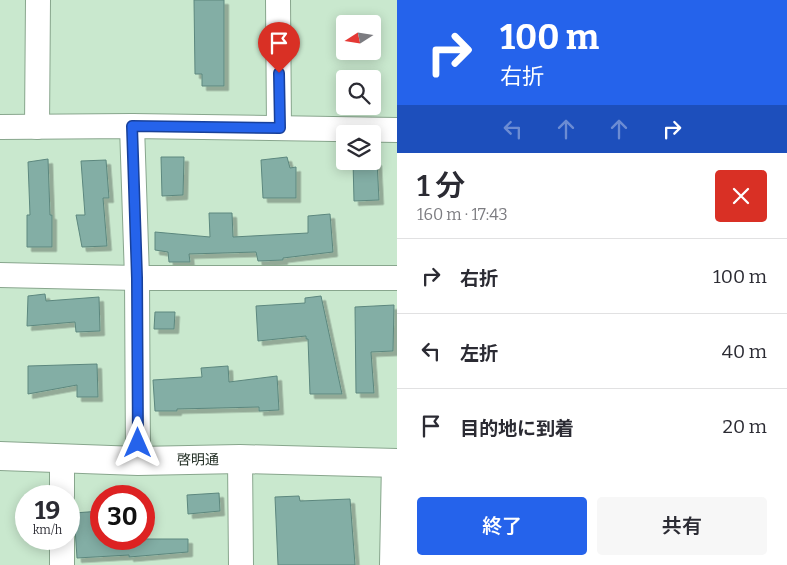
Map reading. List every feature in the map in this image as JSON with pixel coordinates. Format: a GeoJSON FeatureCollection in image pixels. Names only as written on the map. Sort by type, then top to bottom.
{"type":"FeatureCollection","features":[{"type":"Feature","properties":{"kind":"street"},"geometry":{"type":"LineString","coordinates":[[37,127],[38,0]]}},
{"type":"Feature","properties":{"kind":"street"},"geometry":{"type":"LineString","coordinates":[[278,0],[280,128]]}},
{"type":"Feature","properties":{"kind":"street"},"geometry":{"type":"LineString","coordinates":[[132,126],[137,278],[138,461]]}},
{"type":"Feature","properties":{"kind":"street"},"geometry":{"type":"LineString","coordinates":[[0,127],[132,126],[397,130]]}},
{"type":"Feature","properties":{"kind":"street"},"geometry":{"type":"LineString","coordinates":[[0,275],[137,278],[397,278]]}},
{"type":"Feature","properties":{"kind":"street","name":"啓明通"},"geometry":{"type":"LineString","coordinates":[[0,456],[138,461],[240,459],[396,463]]}},
{"type":"Feature","properties":{"kind":"street"},"geometry":{"type":"LineString","coordinates":[[62,457],[62,485]]}},
{"type":"Feature","properties":{"kind":"street"},"geometry":{"type":"LineString","coordinates":[[240,459],[241,565]]}},
{"type":"Feature","properties":{"kind":"street"},"geometry":{"type":"LineString","coordinates":[[392,565],[396,463]]}},
{"type":"Feature","properties":{"kind":"street"},"geometry":{"type":"LineString","coordinates":[[62,550],[62,565]]}},
{"type":"Feature","properties":{"kind":"building"},"geometry":{"type":"Polygon","coordinates":[[[194,0],[224,0],[224,86],[202,86],[202,74],[195,74],[194,0]]]}},
{"type":"Feature","properties":{"kind":"building"},"geometry":{"type":"Polygon","coordinates":[[[161,157],[184,157],[183,195],[162,196],[161,157]]]}},
{"type":"Feature","properties":{"kind":"building"},"geometry":{"type":"Polygon","coordinates":[[[287,157],[290,168],[296,167],[296,198],[263,198],[261,160],[287,157]]]}},
{"type":"Feature","properties":{"kind":"building"},"geometry":{"type":"Polygon","coordinates":[[[48,159],[52,247],[27,247],[27,215],[30,215],[28,162],[48,159]]]}},
{"type":"Feature","properties":{"kind":"building"},"geometry":{"type":"Polygon","coordinates":[[[106,160],[109,198],[103,198],[107,246],[82,247],[76,215],[85,215],[81,161],[106,160]]]}},
{"type":"Feature","properties":{"kind":"building"},"geometry":{"type":"Polygon","coordinates":[[[353,170],[377,170],[379,200],[354,201],[353,170]]]}},
{"type":"Feature","properties":{"kind":"building"},"geometry":{"type":"Polygon","coordinates":[[[209,213],[232,213],[233,237],[308,233],[308,216],[330,214],[333,252],[283,258],[283,260],[258,261],[256,252],[189,254],[190,262],[169,262],[168,252],[155,250],[155,232],[210,237],[209,213]]]}},
{"type":"Feature","properties":{"kind":"building"},"geometry":{"type":"Polygon","coordinates":[[[45,294],[46,301],[99,297],[100,331],[76,332],[75,322],[27,326],[28,296],[45,294]]]}},
{"type":"Feature","properties":{"kind":"building"},"geometry":{"type":"Polygon","coordinates":[[[321,296],[342,394],[310,394],[308,339],[306,339],[306,336],[258,341],[256,306],[305,303],[305,298],[321,296]]]}},
{"type":"Feature","properties":{"kind":"building"},"geometry":{"type":"Polygon","coordinates":[[[394,305],[393,351],[371,352],[374,393],[356,393],[355,307],[394,305]]]}},
{"type":"Feature","properties":{"kind":"building"},"geometry":{"type":"Polygon","coordinates":[[[155,312],[175,312],[174,329],[154,329],[155,312]]]}},
{"type":"Feature","properties":{"kind":"building"},"geometry":{"type":"Polygon","coordinates":[[[97,364],[98,397],[77,397],[77,385],[28,394],[28,366],[97,364]]]}},
{"type":"Feature","properties":{"kind":"building"},"geometry":{"type":"Polygon","coordinates":[[[228,366],[229,382],[277,376],[279,410],[259,411],[259,407],[155,411],[153,380],[202,377],[201,368],[228,366]]]}},
{"type":"Feature","properties":{"kind":"building"},"geometry":{"type":"Polygon","coordinates":[[[219,493],[220,511],[188,514],[187,495],[219,493]]]}},
{"type":"Feature","properties":{"kind":"building"},"geometry":{"type":"Polygon","coordinates":[[[299,496],[300,501],[350,499],[355,565],[278,565],[275,497],[299,496]]]}},
{"type":"Feature","properties":{"kind":"building"},"geometry":{"type":"Polygon","coordinates":[[[90,512],[90,550],[155,550],[155,539],[188,539],[188,552],[129,557],[129,555],[77,558],[76,550],[80,550],[80,513],[90,512]]]}},
{"type":"Feature","properties":{"kind":"route"},"geometry":{"type":"LineString","coordinates":[[138,443],[137,278],[132,126],[280,128],[279,73]]}}]}
